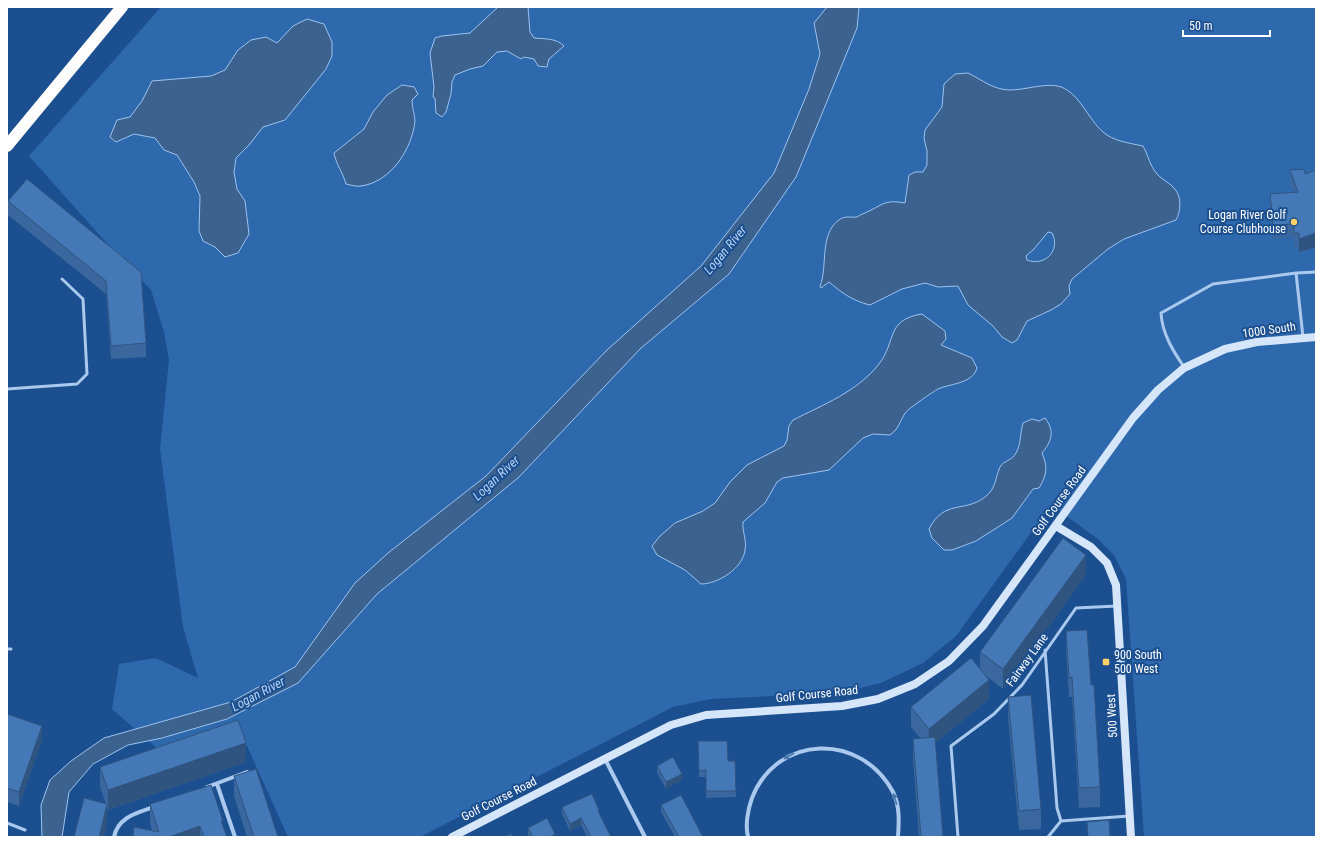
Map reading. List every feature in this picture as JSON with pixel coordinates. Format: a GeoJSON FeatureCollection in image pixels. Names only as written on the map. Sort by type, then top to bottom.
{"type":"FeatureCollection","features":[{"type":"Feature","properties":{"kind":"highway"},"geometry":{"type":"LineString","coordinates":[[7,146],[122,7]]}},
{"type":"Feature","properties":{"kind":"street","name":"1000 South"},"geometry":{"type":"LineString","coordinates":[[1225,349],[1257,342],[1316,337]]}},
{"type":"Feature","properties":{"kind":"street","name":"Golf Course Road"},"geometry":{"type":"LineString","coordinates":[[452,837],[671,725],[706,715],[842,706],[878,699],[915,684],[949,661],[983,626],[1133,418],[1158,390],[1184,368],[1225,349]]}},
{"type":"Feature","properties":{"kind":"street","name":"500 West"},"geometry":{"type":"LineString","coordinates":[[1056,526],[1091,548],[1107,562],[1116,585],[1131,837]]}},
{"type":"Feature","properties":{"kind":"street"},"geometry":{"type":"LineString","coordinates":[[748,837],[748,808],[757,785],[773,766],[789,756],[794,753],[818,748],[843,750],[864,759],[882,774],[894,793],[899,816],[898,837]]}},
{"type":"Feature","properties":{"kind":"street"},"geometry":{"type":"LineString","coordinates":[[604,759],[645,837]]}},
{"type":"Feature","properties":{"kind":"street"},"geometry":{"type":"LineString","coordinates":[[202,789],[248,772]]}},
{"type":"Feature","properties":{"kind":"street"},"geometry":{"type":"LineString","coordinates":[[216,784],[234,837]]}},
{"type":"Feature","properties":{"kind":"street"},"geometry":{"type":"LineString","coordinates":[[114,837],[119,824],[128,816],[158,805]]}},
{"type":"Feature","properties":{"kind":"lane"},"geometry":{"type":"LineString","coordinates":[[1184,368],[1174,353],[1162,326],[1161,313],[1213,284],[1296,273],[1316,272]]}},
{"type":"Feature","properties":{"kind":"lane"},"geometry":{"type":"LineString","coordinates":[[1296,273],[1304,337]]}},
{"type":"Feature","properties":{"kind":"lane"},"geometry":{"type":"LineString","coordinates":[[7,389],[77,384],[87,374],[83,299],[62,280]]}},
{"type":"Feature","properties":{"kind":"lane","name":"Fairway Lane"},"geometry":{"type":"LineString","coordinates":[[958,837],[951,746],[994,714],[1022,685],[1045,650],[1076,608],[1117,606]]}},
{"type":"Feature","properties":{"kind":"lane"},"geometry":{"type":"LineString","coordinates":[[1045,650],[1057,808],[1061,822]]}},
{"type":"Feature","properties":{"kind":"lane"},"geometry":{"type":"LineString","coordinates":[[1048,837],[1061,822],[1129,816]]}},
{"type":"Feature","properties":{"kind":"lane"},"geometry":{"type":"LineString","coordinates":[[7,823],[25,830]]}},
{"type":"Feature","properties":{"kind":"shaded area"},"geometry":{"type":"Polygon","coordinates":[[[161,7],[1316,7],[1316,837],[1144,837],[1126,579],[1114,555],[1098,539],[1051,505],[956,636],[923,663],[881,683],[839,693],[711,699],[673,707],[420,837],[288,837],[247,746],[236,737],[158,749],[112,709],[119,664],[156,658],[198,678],[183,627],[160,449],[169,360],[164,332],[151,290],[102,238],[29,156],[161,7]]]}},
{"type":"Feature","properties":{"kind":"water"},"geometry":{"type":"Polygon","coordinates":[[[498,7],[528,7],[530,32],[534,38],[554,40],[564,46],[549,59],[547,67],[538,66],[534,59],[524,57],[521,59],[507,51],[497,52],[483,66],[455,75],[452,82],[451,94],[446,112],[442,117],[436,113],[435,98],[433,97],[434,87],[430,53],[435,38],[470,33],[498,7]]]}},
{"type":"Feature","properties":{"kind":"water","name":"Logan River"},"geometry":{"type":"Polygon","coordinates":[[[827,7],[859,7],[857,28],[796,177],[729,274],[640,349],[519,477],[377,594],[298,683],[227,719],[162,738],[128,745],[93,764],[69,792],[62,837],[42,837],[41,805],[50,780],[71,761],[104,738],[231,702],[295,667],[355,583],[388,553],[486,476],[607,350],[701,266],[774,173],[809,89],[820,54],[814,23],[827,7]]]}},
{"type":"Feature","properties":{"kind":"water"},"geometry":{"type":"Polygon","coordinates":[[[307,19],[324,24],[332,42],[332,56],[326,69],[285,120],[263,127],[249,145],[236,158],[234,172],[237,189],[245,201],[249,234],[238,253],[225,257],[215,247],[203,241],[199,231],[200,196],[194,182],[177,155],[164,150],[155,138],[134,134],[116,142],[110,137],[117,120],[130,117],[142,101],[152,81],[211,76],[225,70],[238,50],[251,40],[266,37],[277,43],[293,26],[307,19]]]}},
{"type":"Feature","properties":{"kind":"water"},"geometry":{"type":"Polygon","coordinates":[[[968,73],[988,84],[1004,90],[1016,90],[1049,85],[1068,90],[1079,101],[1098,127],[1107,135],[1112,138],[1143,146],[1155,171],[1177,191],[1179,199],[1180,208],[1176,220],[1124,239],[1108,249],[1072,279],[1069,286],[1070,294],[1061,304],[1027,321],[1017,340],[1012,343],[1002,337],[993,326],[968,305],[958,286],[938,287],[925,283],[902,289],[870,305],[848,296],[829,282],[821,288],[820,286],[826,242],[833,226],[841,218],[857,217],[888,202],[905,203],[909,175],[915,172],[923,172],[927,165],[927,151],[924,138],[925,130],[942,107],[944,84],[955,74],[968,73]],[[1048,232],[1026,256],[1027,260],[1034,262],[1040,261],[1050,256],[1054,245],[1052,233],[1048,232]]]}},
{"type":"Feature","properties":{"kind":"water"},"geometry":{"type":"Polygon","coordinates":[[[402,85],[414,87],[418,94],[412,100],[415,121],[410,142],[405,153],[382,178],[361,186],[346,184],[334,153],[364,129],[373,112],[387,95],[402,85]]]}},
{"type":"Feature","properties":{"kind":"water"},"geometry":{"type":"Polygon","coordinates":[[[922,314],[945,331],[946,339],[941,345],[972,358],[977,368],[971,377],[961,382],[938,389],[916,404],[906,412],[893,433],[890,435],[873,434],[863,438],[829,470],[783,478],[777,482],[765,503],[743,522],[745,550],[743,557],[735,569],[722,578],[701,584],[685,570],[657,555],[652,546],[660,536],[675,523],[703,511],[715,503],[730,482],[747,465],[784,446],[787,440],[789,426],[793,420],[828,403],[850,390],[871,374],[884,355],[897,326],[902,321],[910,317],[922,314]]]}},
{"type":"Feature","properties":{"kind":"water"},"geometry":{"type":"Polygon","coordinates":[[[1045,418],[1050,427],[1051,436],[1042,453],[1046,471],[1039,488],[1033,489],[1012,518],[976,541],[952,550],[944,550],[932,538],[929,529],[935,520],[948,510],[970,505],[989,494],[1000,467],[1003,463],[1013,457],[1018,450],[1023,423],[1032,419],[1039,421],[1045,418]]]}},
{"type":"Feature","properties":{"kind":"building","name":"Logan River Golf Course Clubhouse"},"geometry":{"type":"Polygon","coordinates":[[[1304,169],[1305,174],[1316,170],[1316,233],[1299,239],[1299,233],[1294,233],[1294,224],[1273,225],[1270,194],[1298,192],[1290,170],[1304,169]]]}},
{"type":"Feature","properties":{"kind":"building"},"geometry":{"type":"Polygon","coordinates":[[[27,179],[141,272],[146,343],[111,346],[106,281],[8,201],[27,179]]]}},
{"type":"Feature","properties":{"kind":"building"},"geometry":{"type":"Polygon","coordinates":[[[1063,538],[1086,555],[1003,669],[980,652],[1063,538]]]}},
{"type":"Feature","properties":{"kind":"building"},"geometry":{"type":"Polygon","coordinates":[[[1087,630],[1091,685],[1094,685],[1100,787],[1079,788],[1072,677],[1069,678],[1066,631],[1087,630]]]}},
{"type":"Feature","properties":{"kind":"building"},"geometry":{"type":"Polygon","coordinates":[[[971,658],[989,680],[929,729],[911,707],[971,658]]]}},
{"type":"Feature","properties":{"kind":"building"},"geometry":{"type":"Polygon","coordinates":[[[1031,695],[1041,809],[1019,811],[1008,697],[1031,695]]]}},
{"type":"Feature","properties":{"kind":"building"},"geometry":{"type":"Polygon","coordinates":[[[7,714],[42,726],[19,792],[7,788],[7,714]]]}},
{"type":"Feature","properties":{"kind":"building"},"geometry":{"type":"Polygon","coordinates":[[[238,720],[246,743],[108,790],[100,767],[238,720]]]}},
{"type":"Feature","properties":{"kind":"building"},"geometry":{"type":"Polygon","coordinates":[[[935,737],[943,837],[921,837],[913,739],[935,737]]]}},
{"type":"Feature","properties":{"kind":"building"},"geometry":{"type":"Polygon","coordinates":[[[698,741],[727,741],[728,761],[735,761],[736,791],[706,791],[706,770],[699,771],[698,741]]]}},
{"type":"Feature","properties":{"kind":"building"},"geometry":{"type":"Polygon","coordinates":[[[673,757],[682,774],[666,782],[657,766],[673,757]]]}},
{"type":"Feature","properties":{"kind":"building"},"geometry":{"type":"Polygon","coordinates":[[[256,769],[278,837],[254,837],[234,776],[256,769]]]}},
{"type":"Feature","properties":{"kind":"building"},"geometry":{"type":"Polygon","coordinates":[[[211,785],[227,837],[204,837],[200,826],[169,837],[133,837],[134,827],[159,832],[150,804],[211,785]]]}},
{"type":"Feature","properties":{"kind":"building"},"geometry":{"type":"Polygon","coordinates":[[[592,794],[599,810],[598,811],[611,837],[591,837],[581,818],[570,824],[562,807],[592,794]]]}},
{"type":"Feature","properties":{"kind":"building"},"geometry":{"type":"Polygon","coordinates":[[[681,795],[703,837],[679,837],[661,805],[681,795]]]}},
{"type":"Feature","properties":{"kind":"building"},"geometry":{"type":"Polygon","coordinates":[[[84,798],[107,804],[99,837],[74,837],[84,798]]]}},
{"type":"Feature","properties":{"kind":"building"},"geometry":{"type":"Polygon","coordinates":[[[547,818],[555,834],[550,837],[533,837],[528,828],[547,818]]]}},
{"type":"Feature","properties":{"kind":"building"},"geometry":{"type":"Polygon","coordinates":[[[1109,820],[1110,837],[1088,837],[1087,822],[1109,820]]]}},
{"type":"Feature","properties":{"kind":"building"},"geometry":{"type":"Polygon","coordinates":[[[511,834],[513,837],[505,837],[511,834]]]}},
{"type":"Feature","properties":{"kind":"place","name":"Logan River Golf Course Clubhouse"},"geometry":{"type":"Point","coordinates":[1294,222]}},
{"type":"Feature","properties":{"kind":"place","name":"900 South 500 West"},"geometry":{"type":"Point","coordinates":[1106,662]}}]}
